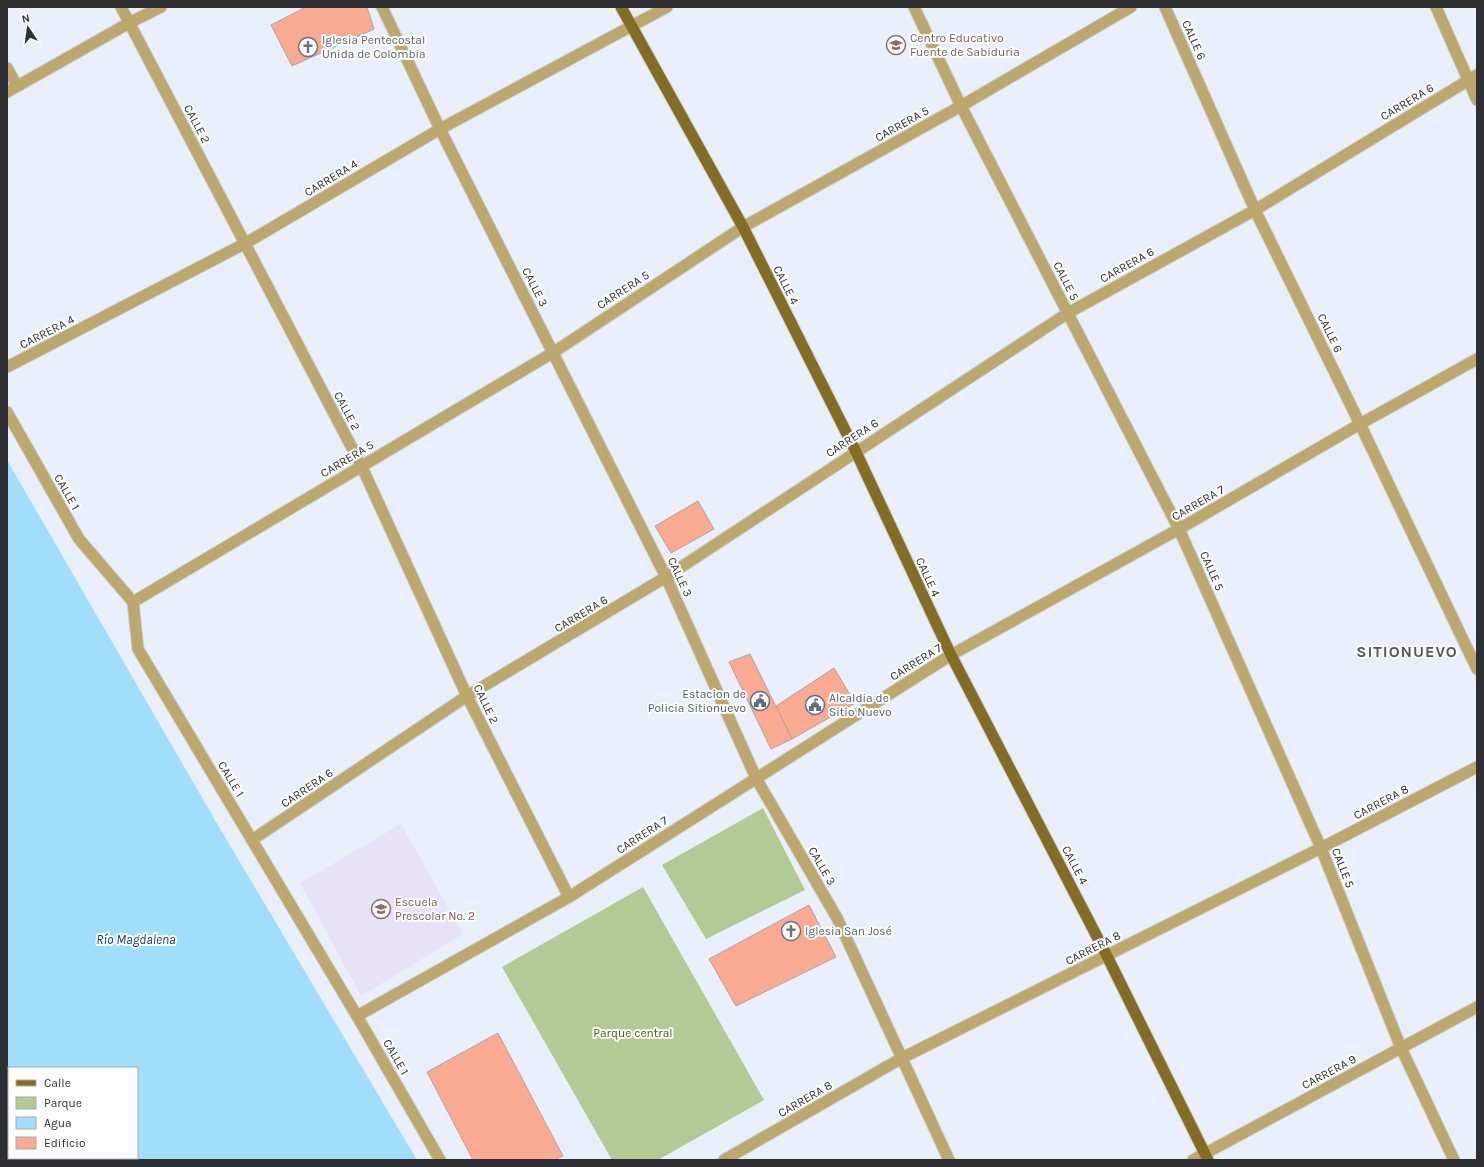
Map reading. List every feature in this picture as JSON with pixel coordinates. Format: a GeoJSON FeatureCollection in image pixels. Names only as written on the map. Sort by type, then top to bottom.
{"type":"FeatureCollection","features":[{"type":"Feature","properties":{"kind":"main road","name":"CALLE 4"},"geometry":{"type":"LineString","coordinates":[[621,7],[742,228],[856,452],[951,655],[1107,956],[1206,1157]]}},
{"type":"Feature","properties":{"kind":"street","name":"CALLE 2"},"geometry":{"type":"LineString","coordinates":[[121,7],[361,465],[468,696],[569,897]]}},
{"type":"Feature","properties":{"kind":"street"},"geometry":{"type":"LineString","coordinates":[[7,92],[129,23],[161,7]]}},
{"type":"Feature","properties":{"kind":"street","name":"CALLE 3"},"geometry":{"type":"LineString","coordinates":[[382,7],[440,129],[554,352],[666,577],[756,778],[837,918],[949,1160]]}},
{"type":"Feature","properties":{"kind":"street","name":"CARRERA 4"},"geometry":{"type":"LineString","coordinates":[[7,367],[246,243],[440,129],[667,7]]}},
{"type":"Feature","properties":{"kind":"street","name":"CALLE 5"},"geometry":{"type":"LineString","coordinates":[[914,7],[961,106],[1179,529],[1321,848],[1402,1048],[1454,1160]]}},
{"type":"Feature","properties":{"kind":"street","name":"CARRERA 5"},"geometry":{"type":"LineString","coordinates":[[133,602],[361,465],[554,352],[742,228],[961,106],[1131,7]]}},
{"type":"Feature","properties":{"kind":"street","name":"CALLE 6"},"geometry":{"type":"LineString","coordinates":[[1165,7],[1255,210],[1360,424],[1477,669]]}},
{"type":"Feature","properties":{"kind":"street"},"geometry":{"type":"LineString","coordinates":[[1436,7],[1473,77],[1477,100]]}},
{"type":"Feature","properties":{"kind":"street"},"geometry":{"type":"LineString","coordinates":[[7,68],[17,86]]}},
{"type":"Feature","properties":{"kind":"street","name":"CARRERA 6"},"geometry":{"type":"LineString","coordinates":[[252,840],[468,696],[666,577],[1068,313],[1255,210],[1473,77]]}},
{"type":"Feature","properties":{"kind":"street","name":"CARRERA 7"},"geometry":{"type":"LineString","coordinates":[[357,1016],[569,897],[951,655],[1179,529],[1360,424],[1477,359]]}},
{"type":"Feature","properties":{"kind":"street","name":"CALLE 1"},"geometry":{"type":"LineString","coordinates":[[7,412],[79,539],[133,602],[138,649],[357,1016],[440,1160]]}},
{"type":"Feature","properties":{"kind":"street","name":"CARRERA 8"},"geometry":{"type":"LineString","coordinates":[[724,1160],[902,1058],[1321,848],[1477,766]]}},
{"type":"Feature","properties":{"kind":"street","name":"CARRERA 9"},"geometry":{"type":"LineString","coordinates":[[1193,1160],[1206,1157],[1477,1007]]}},
{"type":"Feature","properties":{"kind":"shaded area","name":"Escuela Prescolar No. 2"},"geometry":{"type":"Polygon","coordinates":[[[401,824],[463,934],[361,996],[300,883],[401,824]]]}},
{"type":"Feature","properties":{"kind":"green space"},"geometry":{"type":"Polygon","coordinates":[[[763,808],[805,890],[706,939],[662,865],[763,808]]]}},
{"type":"Feature","properties":{"kind":"green space","name":"Parque central"},"geometry":{"type":"Polygon","coordinates":[[[643,887],[764,1100],[658,1160],[612,1160],[502,967],[643,887]]]}},
{"type":"Feature","properties":{"kind":"water","name":"Río Magdalena"},"geometry":{"type":"Polygon","coordinates":[[[7,460],[219,827],[417,1160],[7,1160],[7,460]]]}},
{"type":"Feature","properties":{"kind":"building","name":"Iglesia Pentecostal Unida de Colombia"},"geometry":{"type":"Polygon","coordinates":[[[306,7],[367,7],[374,29],[292,66],[271,25],[306,7]]]}},
{"type":"Feature","properties":{"kind":"building"},"geometry":{"type":"Polygon","coordinates":[[[698,501],[714,529],[671,553],[655,526],[698,501]]]}},
{"type":"Feature","properties":{"kind":"building","name":"Estacion de Policia Sitionuevo"},"geometry":{"type":"Polygon","coordinates":[[[750,654],[792,739],[771,749],[729,662],[750,654]]]}},
{"type":"Feature","properties":{"kind":"building","name":"Alcaldia de Sitio Nuevo"},"geometry":{"type":"Polygon","coordinates":[[[834,668],[855,703],[792,739],[776,706],[834,668]]]}},
{"type":"Feature","properties":{"kind":"building","name":"Iglesia San José"},"geometry":{"type":"Polygon","coordinates":[[[809,905],[836,957],[736,1006],[709,959],[809,905]]]}},
{"type":"Feature","properties":{"kind":"building"},"geometry":{"type":"Polygon","coordinates":[[[498,1033],[563,1156],[554,1160],[473,1160],[427,1072],[498,1033]]]}},
{"type":"Feature","properties":{"kind":"place","name":"Centro Educativo Fuente de Sabiduria"},"geometry":{"type":"Point","coordinates":[896,45]}},
{"type":"Feature","properties":{"kind":"place","name":"Iglesia Pentecostal Unida de Colombia"},"geometry":{"type":"Point","coordinates":[308,47]}},
{"type":"Feature","properties":{"kind":"place","name":"Estacion de Policia Sitionuevo"},"geometry":{"type":"Point","coordinates":[760,701]}},
{"type":"Feature","properties":{"kind":"place","name":"Alcaldia de Sitio Nuevo"},"geometry":{"type":"Point","coordinates":[815,705]}},
{"type":"Feature","properties":{"kind":"place","name":"Escuela Prescolar No. 2"},"geometry":{"type":"Point","coordinates":[381,909]}},
{"type":"Feature","properties":{"kind":"place","name":"Iglesia San José"},"geometry":{"type":"Point","coordinates":[791,931]}},
{"type":"Feature","properties":{"kind":"district","name":"SITIONUEVO"},"geometry":{"type":"Point","coordinates":[1407,651]}}]}
